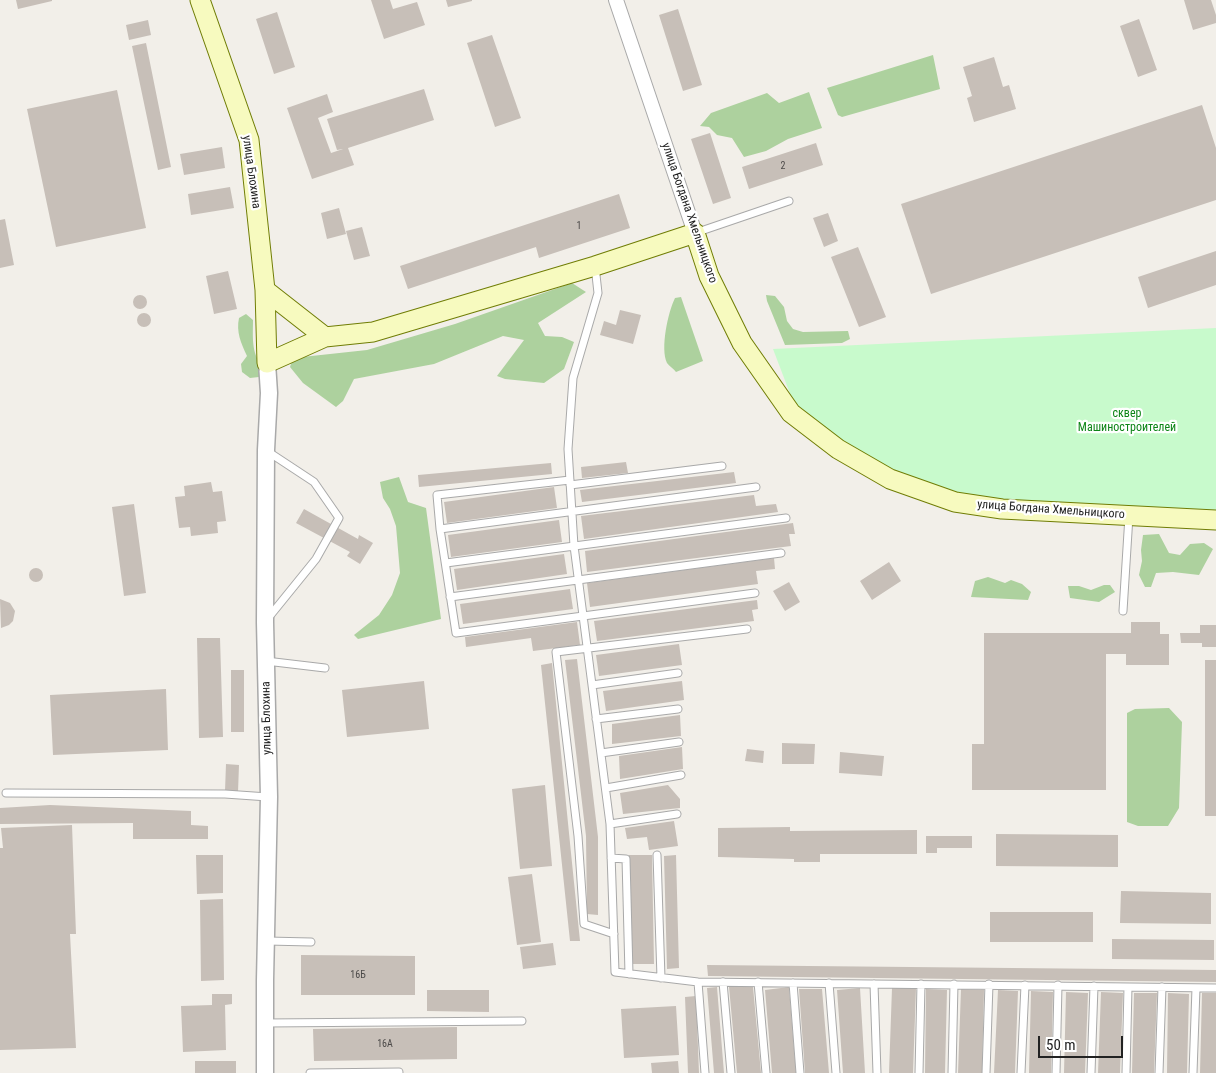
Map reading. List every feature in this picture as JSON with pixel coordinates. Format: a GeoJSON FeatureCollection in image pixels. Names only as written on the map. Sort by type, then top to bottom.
{"type":"FeatureCollection","features":[{"type":"Feature","properties":{"kind":"main road","name":"улица Блохина"},"geometry":{"type":"LineString","coordinates":[[200,0],[249,140],[264,290],[267,363]]}},
{"type":"Feature","properties":{"kind":"main road"},"geometry":{"type":"LineString","coordinates":[[267,363],[324,337],[373,332],[595,266],[695,233]]}},
{"type":"Feature","properties":{"kind":"main road","name":"улица Богдана Хмельницкого"},"geometry":{"type":"LineString","coordinates":[[695,233],[709,276],[742,343],[791,413],[838,449],[890,479],[955,502],[1002,509],[1216,520]]}},
{"type":"Feature","properties":{"kind":"main road"},"geometry":{"type":"LineString","coordinates":[[264,290],[324,337]]}},
{"type":"Feature","properties":{"kind":"street","name":"улица Богдана Хмельницкого"},"geometry":{"type":"LineString","coordinates":[[616,0],[695,233]]}},
{"type":"Feature","properties":{"kind":"street","name":"улица Блохина"},"geometry":{"type":"LineString","coordinates":[[265,1073],[269,797],[265,622],[267,363]]}},
{"type":"Feature","properties":{"kind":"lane"},"geometry":{"type":"LineString","coordinates":[[695,233],[789,201]]}},
{"type":"Feature","properties":{"kind":"lane"},"geometry":{"type":"LineString","coordinates":[[595,266],[598,292],[573,378],[568,449],[574,546],[610,824],[615,972],[698,982],[1216,988]]}},
{"type":"Feature","properties":{"kind":"lane"},"geometry":{"type":"LineString","coordinates":[[265,622],[316,559],[338,518],[314,482],[266,450]]}},
{"type":"Feature","properties":{"kind":"lane"},"geometry":{"type":"LineString","coordinates":[[722,466],[437,495],[440,529],[456,633],[755,593]]}},
{"type":"Feature","properties":{"kind":"lane"},"geometry":{"type":"LineString","coordinates":[[440,529],[756,487]]}},
{"type":"Feature","properties":{"kind":"lane"},"geometry":{"type":"LineString","coordinates":[[1122,611],[1129,516]]}},
{"type":"Feature","properties":{"kind":"lane"},"geometry":{"type":"LineString","coordinates":[[446,563],[786,518]]}},
{"type":"Feature","properties":{"kind":"lane"},"geometry":{"type":"LineString","coordinates":[[450,597],[781,553]]}},
{"type":"Feature","properties":{"kind":"lane"},"geometry":{"type":"LineString","coordinates":[[614,934],[584,924],[578,836],[556,652],[587,650],[747,629]]}},
{"type":"Feature","properties":{"kind":"lane"},"geometry":{"type":"LineString","coordinates":[[266,661],[325,668]]}},
{"type":"Feature","properties":{"kind":"lane"},"geometry":{"type":"LineString","coordinates":[[592,685],[678,673]]}},
{"type":"Feature","properties":{"kind":"lane"},"geometry":{"type":"LineString","coordinates":[[596,719],[678,708]]}},
{"type":"Feature","properties":{"kind":"lane"},"geometry":{"type":"LineString","coordinates":[[601,753],[679,742]]}},
{"type":"Feature","properties":{"kind":"lane"},"geometry":{"type":"LineString","coordinates":[[606,788],[681,775]]}},
{"type":"Feature","properties":{"kind":"lane"},"geometry":{"type":"LineString","coordinates":[[6,793],[225,794],[269,797]]}},
{"type":"Feature","properties":{"kind":"lane"},"geometry":{"type":"LineString","coordinates":[[610,824],[677,814]]}},
{"type":"Feature","properties":{"kind":"lane"},"geometry":{"type":"LineString","coordinates":[[657,855],[661,978]]}},
{"type":"Feature","properties":{"kind":"lane"},"geometry":{"type":"LineString","coordinates":[[611,858],[626,859],[629,974]]}},
{"type":"Feature","properties":{"kind":"lane"},"geometry":{"type":"LineString","coordinates":[[266,940],[311,942]]}},
{"type":"Feature","properties":{"kind":"lane"},"geometry":{"type":"LineString","coordinates":[[698,982],[704,1073]]}},
{"type":"Feature","properties":{"kind":"lane"},"geometry":{"type":"LineString","coordinates":[[723,982],[731,1073]]}},
{"type":"Feature","properties":{"kind":"lane"},"geometry":{"type":"LineString","coordinates":[[758,982],[766,1073]]}},
{"type":"Feature","properties":{"kind":"lane"},"geometry":{"type":"LineString","coordinates":[[793,983],[800,1073]]}},
{"type":"Feature","properties":{"kind":"lane"},"geometry":{"type":"LineString","coordinates":[[828,983],[836,1073]]}},
{"type":"Feature","properties":{"kind":"lane"},"geometry":{"type":"LineString","coordinates":[[874,984],[877,1073]]}},
{"type":"Feature","properties":{"kind":"lane"},"geometry":{"type":"LineString","coordinates":[[919,1073],[921,984]]}},
{"type":"Feature","properties":{"kind":"lane"},"geometry":{"type":"LineString","coordinates":[[952,1073],[954,984]]}},
{"type":"Feature","properties":{"kind":"lane"},"geometry":{"type":"LineString","coordinates":[[986,1073],[989,984]]}},
{"type":"Feature","properties":{"kind":"lane"},"geometry":{"type":"LineString","coordinates":[[1021,1073],[1025,985]]}},
{"type":"Feature","properties":{"kind":"lane"},"geometry":{"type":"LineString","coordinates":[[1056,1073],[1058,985]]}},
{"type":"Feature","properties":{"kind":"lane"},"geometry":{"type":"LineString","coordinates":[[1091,1073],[1094,986]]}},
{"type":"Feature","properties":{"kind":"lane"},"geometry":{"type":"LineString","coordinates":[[1126,1073],[1128,987]]}},
{"type":"Feature","properties":{"kind":"lane"},"geometry":{"type":"LineString","coordinates":[[1159,1073],[1162,987]]}},
{"type":"Feature","properties":{"kind":"lane"},"geometry":{"type":"LineString","coordinates":[[1194,1073],[1196,988]]}},
{"type":"Feature","properties":{"kind":"lane"},"geometry":{"type":"LineString","coordinates":[[265,1023],[522,1021]]}},
{"type":"Feature","properties":{"kind":"lane"},"geometry":{"type":"LineString","coordinates":[[310,1073],[399,1072]]}},
{"type":"Feature","properties":{"kind":"green space"},"geometry":{"type":"Polygon","coordinates":[[[933,55],[940,89],[842,117],[838,115],[827,88],[933,55]]]}},
{"type":"Feature","properties":{"kind":"green space"},"geometry":{"type":"Polygon","coordinates":[[[809,92],[822,128],[788,139],[766,151],[744,157],[732,138],[717,135],[709,127],[700,126],[711,113],[767,93],[779,103],[809,92]]]}},
{"type":"Feature","properties":{"kind":"green space"},"geometry":{"type":"Polygon","coordinates":[[[572,283],[586,292],[538,323],[545,336],[562,337],[574,342],[564,369],[544,383],[505,379],[497,376],[524,340],[503,336],[434,364],[354,379],[343,401],[336,407],[303,383],[290,367],[293,358],[367,350],[455,324],[572,283]]]}},
{"type":"Feature","properties":{"kind":"green space"},"geometry":{"type":"Polygon","coordinates":[[[766,295],[775,296],[784,307],[787,321],[793,329],[803,332],[848,331],[850,339],[842,343],[785,345],[766,295]]]}},
{"type":"Feature","properties":{"kind":"green space"},"geometry":{"type":"Polygon","coordinates":[[[681,297],[703,361],[676,372],[667,363],[664,349],[672,304],[675,298],[681,297]]]}},
{"type":"Feature","properties":{"kind":"green space"},"geometry":{"type":"Polygon","coordinates":[[[246,314],[253,320],[254,350],[258,361],[262,365],[263,372],[259,377],[250,378],[242,372],[241,364],[247,356],[240,337],[238,323],[239,318],[246,314]]]}},
{"type":"Feature","properties":{"kind":"green space","name":"сквер Машиностроителей"},"geometry":{"type":"Polygon","coordinates":[[[1216,328],[1216,515],[999,502],[917,484],[869,463],[797,412],[773,349],[1216,328]]]}},
{"type":"Feature","properties":{"kind":"green space"},"geometry":{"type":"Polygon","coordinates":[[[399,477],[408,502],[426,508],[441,619],[358,639],[354,635],[379,615],[392,595],[400,573],[396,526],[390,509],[383,498],[380,482],[399,477]]]}},
{"type":"Feature","properties":{"kind":"green space"},"geometry":{"type":"Polygon","coordinates":[[[1159,534],[1169,553],[1180,555],[1190,544],[1204,543],[1213,549],[1199,575],[1173,572],[1156,573],[1151,587],[1145,587],[1139,575],[1142,561],[1143,535],[1159,534]]]}},
{"type":"Feature","properties":{"kind":"green space"},"geometry":{"type":"Polygon","coordinates":[[[988,577],[1005,583],[1011,580],[1022,584],[1031,592],[1028,600],[971,597],[975,581],[988,577]]]}},
{"type":"Feature","properties":{"kind":"green space"},"geometry":{"type":"Polygon","coordinates":[[[1104,585],[1110,585],[1115,592],[1099,602],[1070,598],[1068,586],[1079,586],[1091,590],[1104,585]]]}},
{"type":"Feature","properties":{"kind":"green space"},"geometry":{"type":"Polygon","coordinates":[[[1169,708],[1182,722],[1179,808],[1168,826],[1138,826],[1127,822],[1127,713],[1135,709],[1169,708]]]}},
{"type":"Feature","properties":{"kind":"building"},"geometry":{"type":"Polygon","coordinates":[[[16,0],[52,0],[52,1],[18,9],[16,0]]]}},
{"type":"Feature","properties":{"kind":"building"},"geometry":{"type":"Polygon","coordinates":[[[371,0],[390,0],[393,9],[417,2],[425,25],[384,39],[371,0]]]}},
{"type":"Feature","properties":{"kind":"building"},"geometry":{"type":"Polygon","coordinates":[[[446,0],[472,0],[472,1],[448,7],[446,0]]]}},
{"type":"Feature","properties":{"kind":"building"},"geometry":{"type":"Polygon","coordinates":[[[1184,0],[1211,0],[1216,15],[1216,23],[1193,30],[1184,0]]]}},
{"type":"Feature","properties":{"kind":"building"},"geometry":{"type":"Polygon","coordinates":[[[678,9],[702,85],[683,91],[659,15],[678,9]]]}},
{"type":"Feature","properties":{"kind":"building"},"geometry":{"type":"Polygon","coordinates":[[[277,12],[295,67],[274,74],[256,19],[277,12]]]}},
{"type":"Feature","properties":{"kind":"building"},"geometry":{"type":"Polygon","coordinates":[[[1139,19],[1157,70],[1138,77],[1120,26],[1139,19]]]}},
{"type":"Feature","properties":{"kind":"building"},"geometry":{"type":"Polygon","coordinates":[[[148,20],[151,35],[129,40],[126,25],[148,20]]]}},
{"type":"Feature","properties":{"kind":"building"},"geometry":{"type":"Polygon","coordinates":[[[492,35],[521,118],[495,127],[467,43],[492,35]]]}},
{"type":"Feature","properties":{"kind":"building"},"geometry":{"type":"Polygon","coordinates":[[[146,43],[171,167],[158,170],[132,46],[146,43]]]}},
{"type":"Feature","properties":{"kind":"building"},"geometry":{"type":"Polygon","coordinates":[[[994,57],[1003,87],[1009,85],[1016,109],[974,122],[967,98],[972,96],[963,67],[994,57]]]}},
{"type":"Feature","properties":{"kind":"building"},"geometry":{"type":"Polygon","coordinates":[[[424,89],[434,120],[348,148],[354,165],[312,179],[287,108],[327,94],[333,112],[318,118],[331,153],[343,149],[337,150],[327,119],[424,89]]]}},
{"type":"Feature","properties":{"kind":"building"},"geometry":{"type":"Polygon","coordinates":[[[117,90],[146,228],[56,247],[27,109],[117,90]]]}},
{"type":"Feature","properties":{"kind":"building"},"geometry":{"type":"Polygon","coordinates":[[[1202,105],[1216,148],[1216,200],[931,294],[901,204],[1202,105]]]}},
{"type":"Feature","properties":{"kind":"building"},"geometry":{"type":"Polygon","coordinates":[[[710,133],[731,198],[713,204],[691,139],[710,133]]]}},
{"type":"Feature","properties":{"kind":"building"},"geometry":{"type":"Polygon","coordinates":[[[816,143],[823,165],[749,189],[742,167],[816,143]]]}},
{"type":"Feature","properties":{"kind":"building"},"geometry":{"type":"Polygon","coordinates":[[[222,147],[225,168],[184,175],[180,154],[222,147]]]}},
{"type":"Feature","properties":{"kind":"building"},"geometry":{"type":"Polygon","coordinates":[[[230,187],[234,208],[191,215],[188,194],[230,187]]]}},
{"type":"Feature","properties":{"kind":"building"},"geometry":{"type":"Polygon","coordinates":[[[619,194],[630,228],[539,258],[536,247],[408,289],[400,266],[619,194]]]}},
{"type":"Feature","properties":{"kind":"building"},"geometry":{"type":"Polygon","coordinates":[[[339,208],[346,234],[327,239],[321,213],[339,208]]]}},
{"type":"Feature","properties":{"kind":"building"},"geometry":{"type":"Polygon","coordinates":[[[828,213],[838,241],[824,247],[813,218],[828,213]]]}},
{"type":"Feature","properties":{"kind":"building"},"geometry":{"type":"Polygon","coordinates":[[[5,219],[14,265],[0,268],[0,220],[5,219]]]}},
{"type":"Feature","properties":{"kind":"building"},"geometry":{"type":"Polygon","coordinates":[[[362,227],[370,256],[354,260],[346,231],[362,227]]]}},
{"type":"Feature","properties":{"kind":"building"},"geometry":{"type":"Polygon","coordinates":[[[858,247],[886,317],[859,327],[831,257],[858,247]]]}},
{"type":"Feature","properties":{"kind":"building"},"geometry":{"type":"Polygon","coordinates":[[[1216,251],[1216,285],[1148,308],[1138,277],[1216,251]]]}},
{"type":"Feature","properties":{"kind":"building"},"geometry":{"type":"Polygon","coordinates":[[[228,271],[237,309],[214,314],[206,276],[228,271]]]}},
{"type":"Feature","properties":{"kind":"building"},"geometry":{"type":"Polygon","coordinates":[[[140,295],[145,297],[147,302],[145,307],[140,309],[135,307],[133,302],[135,297],[140,295]]]}},
{"type":"Feature","properties":{"kind":"building"},"geometry":{"type":"Polygon","coordinates":[[[620,310],[641,315],[633,344],[600,335],[604,321],[616,325],[620,310]]]}},
{"type":"Feature","properties":{"kind":"building"},"geometry":{"type":"Polygon","coordinates":[[[144,313],[149,315],[151,320],[149,325],[144,327],[139,325],[137,320],[139,315],[144,313]]]}},
{"type":"Feature","properties":{"kind":"building"},"geometry":{"type":"Polygon","coordinates":[[[626,462],[628,473],[582,478],[581,467],[626,462]]]}},
{"type":"Feature","properties":{"kind":"building"},"geometry":{"type":"Polygon","coordinates":[[[551,463],[552,474],[419,487],[418,475],[551,463]]]}},
{"type":"Feature","properties":{"kind":"building"},"geometry":{"type":"Polygon","coordinates":[[[734,472],[736,483],[582,502],[580,490],[734,472]]]}},
{"type":"Feature","properties":{"kind":"building"},"geometry":{"type":"Polygon","coordinates":[[[211,482],[213,492],[222,491],[226,521],[217,522],[218,533],[191,536],[190,527],[179,528],[175,497],[185,496],[184,486],[211,482]]]}},
{"type":"Feature","properties":{"kind":"building"},"geometry":{"type":"Polygon","coordinates":[[[554,487],[557,508],[447,523],[444,502],[554,487]]]}},
{"type":"Feature","properties":{"kind":"building"},"geometry":{"type":"Polygon","coordinates":[[[754,495],[756,506],[776,504],[778,512],[584,539],[581,516],[754,495]]]}},
{"type":"Feature","properties":{"kind":"building"},"geometry":{"type":"Polygon","coordinates":[[[134,504],[146,593],[124,596],[112,507],[134,504]]]}},
{"type":"Feature","properties":{"kind":"building"},"geometry":{"type":"Polygon","coordinates":[[[304,509],[358,539],[359,535],[373,543],[360,564],[347,556],[350,552],[296,523],[304,509]]]}},
{"type":"Feature","properties":{"kind":"building"},"geometry":{"type":"Polygon","coordinates":[[[559,520],[562,542],[451,557],[448,535],[559,520]]]}},
{"type":"Feature","properties":{"kind":"building"},"geometry":{"type":"Polygon","coordinates":[[[793,523],[795,534],[789,534],[791,546],[587,572],[585,551],[793,523]]]}},
{"type":"Feature","properties":{"kind":"building"},"geometry":{"type":"Polygon","coordinates":[[[564,554],[567,574],[457,590],[454,569],[564,554]]]}},
{"type":"Feature","properties":{"kind":"building"},"geometry":{"type":"Polygon","coordinates":[[[774,558],[775,569],[756,571],[758,584],[590,607],[587,583],[774,558]]]}},
{"type":"Feature","properties":{"kind":"building"},"geometry":{"type":"Polygon","coordinates":[[[889,562],[901,581],[872,600],[860,581],[889,562]]]}},
{"type":"Feature","properties":{"kind":"building"},"geometry":{"type":"Polygon","coordinates":[[[36,568],[41,570],[43,575],[41,580],[36,582],[31,580],[29,575],[31,570],[36,568]]]}},
{"type":"Feature","properties":{"kind":"building"},"geometry":{"type":"Polygon","coordinates":[[[789,582],[800,602],[785,611],[773,591],[789,582]]]}},
{"type":"Feature","properties":{"kind":"building"},"geometry":{"type":"Polygon","coordinates":[[[570,589],[573,609],[463,624],[460,604],[570,589]]]}},
{"type":"Feature","properties":{"kind":"building"},"geometry":{"type":"Polygon","coordinates":[[[0,599],[10,603],[15,611],[13,621],[1,628],[0,599]]]}},
{"type":"Feature","properties":{"kind":"building"},"geometry":{"type":"Polygon","coordinates":[[[757,600],[758,609],[752,610],[754,621],[597,641],[594,621],[757,600]]]}},
{"type":"Feature","properties":{"kind":"building"},"geometry":{"type":"Polygon","coordinates":[[[577,622],[580,645],[533,651],[531,638],[466,647],[465,637],[577,622]]]}},
{"type":"Feature","properties":{"kind":"building"},"geometry":{"type":"Polygon","coordinates":[[[1131,622],[1160,622],[1160,634],[1169,634],[1169,665],[1126,665],[1126,654],[1106,654],[1106,790],[972,790],[972,744],[984,744],[984,633],[1131,633],[1131,622]]]}},
{"type":"Feature","properties":{"kind":"building"},"geometry":{"type":"Polygon","coordinates":[[[1200,625],[1216,625],[1216,647],[1202,647],[1202,643],[1181,643],[1180,633],[1200,633],[1200,625]]]}},
{"type":"Feature","properties":{"kind":"building"},"geometry":{"type":"Polygon","coordinates":[[[197,638],[220,638],[223,737],[199,738],[197,638]]]}},
{"type":"Feature","properties":{"kind":"building"},"geometry":{"type":"Polygon","coordinates":[[[679,644],[682,665],[599,676],[596,655],[679,644]]]}},
{"type":"Feature","properties":{"kind":"building"},"geometry":{"type":"Polygon","coordinates":[[[577,659],[598,837],[598,915],[587,914],[586,836],[565,660],[577,659]]]}},
{"type":"Feature","properties":{"kind":"building"},"geometry":{"type":"Polygon","coordinates":[[[1205,660],[1216,660],[1216,816],[1205,816],[1205,660]]]}},
{"type":"Feature","properties":{"kind":"building"},"geometry":{"type":"Polygon","coordinates":[[[552,663],[580,941],[570,941],[541,665],[552,663]]]}},
{"type":"Feature","properties":{"kind":"building"},"geometry":{"type":"Polygon","coordinates":[[[231,670],[244,670],[244,732],[231,732],[231,670]]]}},
{"type":"Feature","properties":{"kind":"building"},"geometry":{"type":"Polygon","coordinates":[[[424,681],[429,729],[347,737],[342,690],[424,681]]]}},
{"type":"Feature","properties":{"kind":"building"},"geometry":{"type":"Polygon","coordinates":[[[682,681],[684,700],[606,711],[603,691],[682,681]]]}},
{"type":"Feature","properties":{"kind":"building"},"geometry":{"type":"Polygon","coordinates":[[[166,689],[168,750],[53,755],[50,695],[166,689]]]}},
{"type":"Feature","properties":{"kind":"building"},"geometry":{"type":"Polygon","coordinates":[[[680,715],[681,736],[612,744],[612,724],[680,715]]]}},
{"type":"Feature","properties":{"kind":"building"},"geometry":{"type":"Polygon","coordinates":[[[782,743],[815,744],[814,764],[782,764],[782,743]]]}},
{"type":"Feature","properties":{"kind":"building"},"geometry":{"type":"Polygon","coordinates":[[[682,747],[683,769],[620,779],[619,756],[682,747]]]}},
{"type":"Feature","properties":{"kind":"building"},"geometry":{"type":"Polygon","coordinates":[[[747,749],[764,751],[763,763],[745,761],[747,749]]]}},
{"type":"Feature","properties":{"kind":"building"},"geometry":{"type":"Polygon","coordinates":[[[840,752],[884,756],[882,776],[839,773],[840,752]]]}},
{"type":"Feature","properties":{"kind":"building"},"geometry":{"type":"Polygon","coordinates":[[[226,764],[239,765],[238,792],[225,791],[226,764]]]}},
{"type":"Feature","properties":{"kind":"building"},"geometry":{"type":"Polygon","coordinates":[[[545,785],[552,866],[520,869],[512,789],[545,785]]]}},
{"type":"Feature","properties":{"kind":"building"},"geometry":{"type":"Polygon","coordinates":[[[668,785],[680,799],[680,808],[623,814],[620,793],[668,785]]]}},
{"type":"Feature","properties":{"kind":"building"},"geometry":{"type":"Polygon","coordinates":[[[50,805],[191,811],[191,825],[208,826],[208,839],[133,839],[133,823],[0,824],[0,808],[50,805]]]}},
{"type":"Feature","properties":{"kind":"building"},"geometry":{"type":"Polygon","coordinates":[[[674,821],[678,846],[649,850],[647,837],[627,839],[625,828],[674,821]]]}},
{"type":"Feature","properties":{"kind":"building"},"geometry":{"type":"Polygon","coordinates":[[[72,825],[76,934],[70,934],[76,1048],[0,1050],[0,848],[3,848],[1,828],[72,825]]]}},
{"type":"Feature","properties":{"kind":"building"},"geometry":{"type":"Polygon","coordinates":[[[790,827],[790,831],[917,830],[917,854],[820,854],[820,862],[794,862],[794,859],[718,857],[718,828],[790,827]]]}},
{"type":"Feature","properties":{"kind":"building"},"geometry":{"type":"Polygon","coordinates":[[[996,834],[1118,835],[1118,867],[996,866],[996,834]]]}},
{"type":"Feature","properties":{"kind":"building"},"geometry":{"type":"Polygon","coordinates":[[[926,836],[972,836],[972,848],[937,848],[937,853],[926,853],[926,836]]]}},
{"type":"Feature","properties":{"kind":"building"},"geometry":{"type":"Polygon","coordinates":[[[196,855],[223,855],[223,893],[197,894],[196,855]]]}},
{"type":"Feature","properties":{"kind":"building"},"geometry":{"type":"Polygon","coordinates":[[[629,855],[652,855],[654,964],[632,964],[629,855]]]}},
{"type":"Feature","properties":{"kind":"building"},"geometry":{"type":"Polygon","coordinates":[[[676,855],[679,968],[667,969],[664,856],[676,855]]]}},
{"type":"Feature","properties":{"kind":"building"},"geometry":{"type":"Polygon","coordinates":[[[532,874],[541,942],[517,945],[508,877],[532,874]]]}},
{"type":"Feature","properties":{"kind":"building"},"geometry":{"type":"Polygon","coordinates":[[[1121,891],[1211,893],[1211,924],[1120,923],[1121,891]]]}},
{"type":"Feature","properties":{"kind":"building"},"geometry":{"type":"Polygon","coordinates":[[[223,899],[224,980],[201,981],[200,900],[223,899]]]}},
{"type":"Feature","properties":{"kind":"building"},"geometry":{"type":"Polygon","coordinates":[[[990,912],[1093,912],[1093,942],[990,942],[990,912]]]}},
{"type":"Feature","properties":{"kind":"building"},"geometry":{"type":"Polygon","coordinates":[[[1112,939],[1214,940],[1214,960],[1112,959],[1112,939]]]}},
{"type":"Feature","properties":{"kind":"building"},"geometry":{"type":"Polygon","coordinates":[[[553,943],[556,965],[523,969],[520,947],[553,943]]]}},
{"type":"Feature","properties":{"kind":"building"},"geometry":{"type":"Polygon","coordinates":[[[301,955],[415,956],[415,995],[301,995],[301,955]]]}},
{"type":"Feature","properties":{"kind":"building"},"geometry":{"type":"Polygon","coordinates":[[[707,965],[1216,970],[1216,982],[708,976],[707,965]]]}},
{"type":"Feature","properties":{"kind":"building"},"geometry":{"type":"Polygon","coordinates":[[[717,987],[724,1073],[714,1073],[707,988],[717,987]]]}},
{"type":"Feature","properties":{"kind":"building"},"geometry":{"type":"Polygon","coordinates":[[[729,987],[753,987],[761,1073],[737,1073],[729,987]]]}},
{"type":"Feature","properties":{"kind":"building"},"geometry":{"type":"Polygon","coordinates":[[[789,987],[796,1073],[772,1073],[765,990],[789,987]]]}},
{"type":"Feature","properties":{"kind":"building"},"geometry":{"type":"Polygon","coordinates":[[[860,988],[865,1073],[843,1073],[837,990],[860,988]]]}},
{"type":"Feature","properties":{"kind":"building"},"geometry":{"type":"Polygon","coordinates":[[[892,988],[916,988],[913,1073],[889,1073],[892,988]]]}},
{"type":"Feature","properties":{"kind":"building"},"geometry":{"type":"Polygon","coordinates":[[[799,989],[822,989],[829,1073],[805,1073],[799,989]]]}},
{"type":"Feature","properties":{"kind":"building"},"geometry":{"type":"Polygon","coordinates":[[[926,989],[947,990],[945,1073],[925,1073],[926,989]]]}},
{"type":"Feature","properties":{"kind":"building"},"geometry":{"type":"Polygon","coordinates":[[[961,989],[984,990],[982,1073],[958,1073],[961,989]]]}},
{"type":"Feature","properties":{"kind":"building"},"geometry":{"type":"Polygon","coordinates":[[[427,990],[489,990],[489,1012],[427,1011],[427,990]]]}},
{"type":"Feature","properties":{"kind":"building"},"geometry":{"type":"Polygon","coordinates":[[[998,990],[1018,991],[1015,1073],[994,1073],[998,990]]]}},
{"type":"Feature","properties":{"kind":"building"},"geometry":{"type":"Polygon","coordinates":[[[1031,991],[1053,992],[1051,1073],[1029,1073],[1031,991]]]}},
{"type":"Feature","properties":{"kind":"building"},"geometry":{"type":"Polygon","coordinates":[[[1066,992],[1088,993],[1085,1073],[1064,1073],[1066,992]]]}},
{"type":"Feature","properties":{"kind":"building"},"geometry":{"type":"Polygon","coordinates":[[[1101,992],[1123,993],[1120,1073],[1098,1073],[1101,992]]]}},
{"type":"Feature","properties":{"kind":"building"},"geometry":{"type":"Polygon","coordinates":[[[1134,993],[1157,993],[1154,1073],[1132,1073],[1134,993]]]}},
{"type":"Feature","properties":{"kind":"building"},"geometry":{"type":"Polygon","coordinates":[[[1168,993],[1189,994],[1187,1073],[1167,1073],[1168,993]]]}},
{"type":"Feature","properties":{"kind":"building"},"geometry":{"type":"Polygon","coordinates":[[[1202,993],[1216,993],[1216,1073],[1200,1073],[1202,993]]]}},
{"type":"Feature","properties":{"kind":"building"},"geometry":{"type":"Polygon","coordinates":[[[212,994],[232,994],[232,1004],[225,1005],[226,1050],[183,1052],[181,1006],[212,1005],[212,994]]]}},
{"type":"Feature","properties":{"kind":"building"},"geometry":{"type":"Polygon","coordinates":[[[696,996],[699,1073],[688,1073],[685,997],[696,996]]]}},
{"type":"Feature","properties":{"kind":"building"},"geometry":{"type":"Polygon","coordinates":[[[676,1006],[679,1055],[624,1058],[621,1009],[676,1006]]]}},
{"type":"Feature","properties":{"kind":"building"},"geometry":{"type":"Polygon","coordinates":[[[457,1027],[457,1059],[314,1061],[313,1029],[457,1027]]]}},
{"type":"Feature","properties":{"kind":"building"},"geometry":{"type":"Polygon","coordinates":[[[195,1061],[236,1061],[236,1073],[195,1073],[195,1061]]]}},
{"type":"Feature","properties":{"kind":"building"},"geometry":{"type":"Polygon","coordinates":[[[678,1061],[679,1073],[652,1073],[651,1063],[678,1061]]]}}]}
